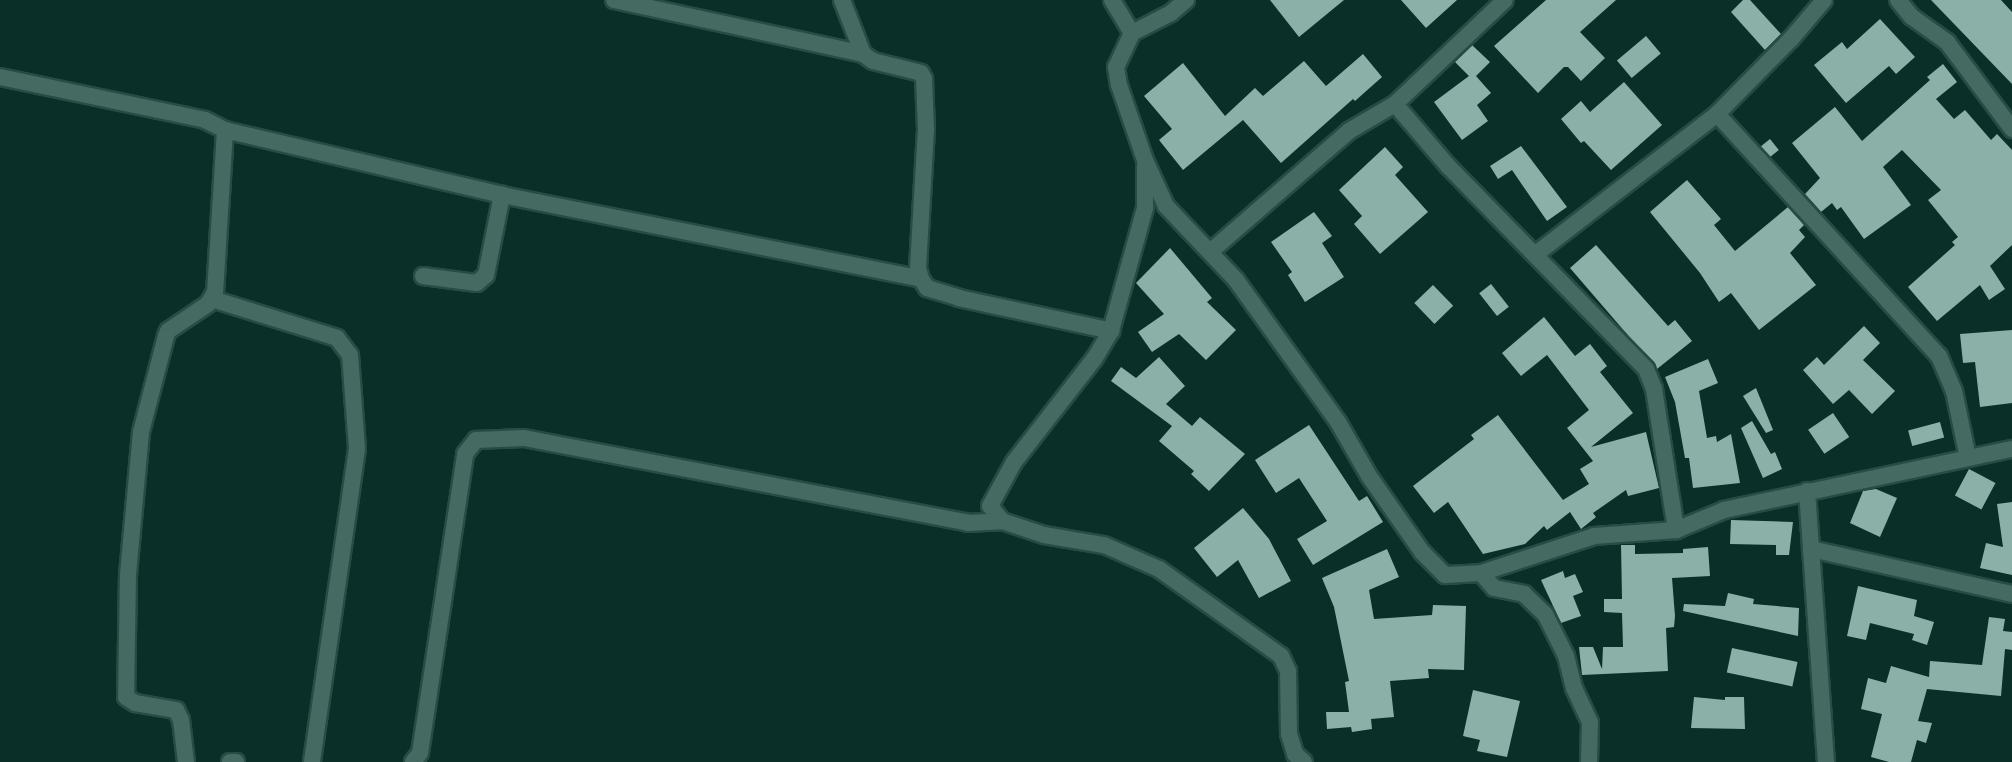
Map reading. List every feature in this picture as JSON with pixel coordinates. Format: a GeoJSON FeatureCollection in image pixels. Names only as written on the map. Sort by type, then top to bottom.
{"type":"FeatureCollection","features":[{"type":"Feature","properties":{"kind":"street"},"geometry":{"type":"LineString","coordinates":[[614,0],[863,54],[873,61],[921,73],[927,106],[918,268],[920,279],[927,288],[937,292],[1111,331]]}},
{"type":"Feature","properties":{"kind":"street"},"geometry":{"type":"LineString","coordinates":[[842,0],[863,54]]}},
{"type":"Feature","properties":{"kind":"street"},"geometry":{"type":"LineString","coordinates":[[1112,0],[1132,33]]}},
{"type":"Feature","properties":{"kind":"street"},"geometry":{"type":"LineString","coordinates":[[1186,0],[1171,13],[1132,33],[1116,67],[1144,160],[1166,206],[1236,280],[1300,368],[1422,552],[1445,575],[1481,573],[1594,536],[1676,530],[1724,510],[2012,449]]}},
{"type":"Feature","properties":{"kind":"street"},"geometry":{"type":"LineString","coordinates":[[1210,251],[1349,131],[1395,104],[1505,0]]}},
{"type":"Feature","properties":{"kind":"street"},"geometry":{"type":"LineString","coordinates":[[1536,254],[1717,114],[1791,39],[1824,0]]}},
{"type":"Feature","properties":{"kind":"street"},"geometry":{"type":"LineString","coordinates":[[1898,0],[1912,17],[1947,42],[2012,129]]}},
{"type":"Feature","properties":{"kind":"street"},"geometry":{"type":"LineString","coordinates":[[0,77],[205,120],[225,130],[502,195],[920,279]]}},
{"type":"Feature","properties":{"kind":"street"},"geometry":{"type":"LineString","coordinates":[[1395,104],[1448,166],[1619,338],[1651,377],[1676,530]]}},
{"type":"Feature","properties":{"kind":"street"},"geometry":{"type":"LineString","coordinates":[[1717,114],[1940,356],[1954,391],[1968,458]]}},
{"type":"Feature","properties":{"kind":"street"},"geometry":{"type":"LineString","coordinates":[[186,762],[181,720],[176,710],[135,703],[126,697],[128,574],[141,432],[166,336],[168,331],[212,299],[225,130]]}},
{"type":"Feature","properties":{"kind":"street"},"geometry":{"type":"LineString","coordinates":[[1002,521],[990,506],[1014,462],[1094,359],[1111,331],[1145,208],[1144,160]]}},
{"type":"Feature","properties":{"kind":"street"},"geometry":{"type":"LineString","coordinates":[[423,276],[477,283],[486,275],[502,195]]}},
{"type":"Feature","properties":{"kind":"street"},"geometry":{"type":"LineString","coordinates":[[212,299],[337,338],[350,355],[357,449],[313,762]]}},
{"type":"Feature","properties":{"kind":"street"},"geometry":{"type":"LineString","coordinates":[[413,762],[420,752],[465,454],[476,440],[524,438],[968,523],[1002,521],[1044,535],[1104,545],[1159,569],[1281,656],[1288,671],[1289,734],[1295,754],[1304,762]]}},
{"type":"Feature","properties":{"kind":"street"},"geometry":{"type":"LineString","coordinates":[[1807,491],[1826,762]]}},
{"type":"Feature","properties":{"kind":"street"},"geometry":{"type":"LineString","coordinates":[[1811,549],[2012,594]]}},
{"type":"Feature","properties":{"kind":"street"},"geometry":{"type":"LineString","coordinates":[[1481,573],[1494,588],[1524,594],[1545,614],[1566,656],[1574,688],[1590,722],[1590,762]]}},
{"type":"Feature","properties":{"kind":"street"},"geometry":{"type":"LineString","coordinates":[[230,762],[236,762]]}},
{"type":"Feature","properties":{"kind":"building"},"geometry":{"type":"Polygon","coordinates":[[[1270,0],[1344,0],[1299,37],[1270,0]]]}},
{"type":"Feature","properties":{"kind":"building"},"geometry":{"type":"Polygon","coordinates":[[[1401,0],[1457,0],[1426,28],[1401,0]]]}},
{"type":"Feature","properties":{"kind":"building"},"geometry":{"type":"Polygon","coordinates":[[[1546,0],[1616,0],[1580,32],[1605,58],[1581,81],[1568,67],[1564,67],[1538,93],[1494,46],[1546,0]]]}},
{"type":"Feature","properties":{"kind":"building"},"geometry":{"type":"Polygon","coordinates":[[[1743,0],[1750,0],[1781,34],[1765,50],[1731,12],[1743,0]]]}},
{"type":"Feature","properties":{"kind":"building"},"geometry":{"type":"Polygon","coordinates":[[[1931,0],[2001,0],[2012,12],[2012,84],[1931,0]]]}},
{"type":"Feature","properties":{"kind":"building"},"geometry":{"type":"Polygon","coordinates":[[[1880,19],[1915,57],[1896,74],[1889,66],[1846,103],[1814,65],[1842,42],[1847,49],[1880,19]]]}},
{"type":"Feature","properties":{"kind":"building"},"geometry":{"type":"Polygon","coordinates":[[[1646,36],[1661,54],[1632,78],[1617,60],[1646,36]]]}},
{"type":"Feature","properties":{"kind":"building"},"geometry":{"type":"Polygon","coordinates":[[[1472,45],[1490,62],[1476,76],[1491,93],[1477,105],[1488,121],[1462,140],[1434,102],[1469,76],[1455,62],[1472,45]]]}},
{"type":"Feature","properties":{"kind":"building"},"geometry":{"type":"Polygon","coordinates":[[[1363,54],[1382,77],[1281,163],[1243,120],[1183,170],[1159,140],[1172,129],[1144,96],[1183,63],[1225,116],[1255,88],[1263,96],[1304,61],[1326,86],[1363,54]]]}},
{"type":"Feature","properties":{"kind":"building"},"geometry":{"type":"Polygon","coordinates":[[[1943,64],[1957,82],[1936,99],[1954,119],[1965,110],[1991,140],[1997,134],[2012,150],[2012,245],[1990,266],[2005,289],[1989,300],[1980,285],[1937,321],[1908,287],[1955,245],[1952,242],[1958,237],[1928,200],[1941,190],[1902,150],[1883,167],[1911,205],[1864,239],[1841,207],[1837,210],[1832,203],[1821,212],[1805,194],[1820,178],[1792,143],[1835,107],[1862,141],[1930,80],[1927,77],[1943,64]]]}},
{"type":"Feature","properties":{"kind":"building"},"geometry":{"type":"Polygon","coordinates":[[[1624,82],[1662,125],[1611,170],[1584,141],[1581,143],[1561,119],[1581,101],[1590,112],[1624,82]]]}},
{"type":"Feature","properties":{"kind":"building"},"geometry":{"type":"Polygon","coordinates":[[[1770,139],[1779,150],[1769,157],[1761,147],[1770,139]]]}},
{"type":"Feature","properties":{"kind":"building"},"geometry":{"type":"Polygon","coordinates":[[[1521,146],[1567,207],[1547,221],[1512,170],[1498,179],[1490,166],[1521,146]]]}},
{"type":"Feature","properties":{"kind":"building"},"geometry":{"type":"Polygon","coordinates":[[[1385,147],[1403,167],[1395,175],[1428,212],[1380,254],[1354,224],[1362,216],[1339,190],[1385,147]]]}},
{"type":"Feature","properties":{"kind":"building"},"geometry":{"type":"Polygon","coordinates":[[[1687,180],[1721,219],[1714,225],[1735,251],[1788,207],[1804,225],[1799,230],[1805,237],[1790,253],[1816,285],[1759,330],[1731,293],[1719,302],[1700,273],[1650,212],[1687,180]]]}},
{"type":"Feature","properties":{"kind":"building"},"geometry":{"type":"Polygon","coordinates":[[[1314,212],[1332,236],[1322,243],[1344,277],[1305,302],[1288,275],[1292,272],[1271,242],[1314,212]]]}},
{"type":"Feature","properties":{"kind":"building"},"geometry":{"type":"Polygon","coordinates":[[[1596,245],[1668,326],[1675,320],[1692,341],[1657,369],[1570,268],[1596,245]]]}},
{"type":"Feature","properties":{"kind":"building"},"geometry":{"type":"Polygon","coordinates":[[[1170,248],[1212,298],[1207,302],[1236,330],[1206,360],[1179,334],[1152,352],[1138,332],[1164,314],[1136,283],[1170,248]]]}},
{"type":"Feature","properties":{"kind":"building"},"geometry":{"type":"Polygon","coordinates":[[[1491,284],[1509,307],[1497,316],[1479,293],[1491,284]]]}},
{"type":"Feature","properties":{"kind":"building"},"geometry":{"type":"Polygon","coordinates":[[[1433,285],[1453,306],[1434,324],[1414,303],[1433,285]]]}},
{"type":"Feature","properties":{"kind":"building"},"geometry":{"type":"Polygon","coordinates":[[[1544,317],[1575,356],[1590,344],[1607,366],[1600,372],[1633,413],[1591,447],[1646,432],[1659,488],[1628,496],[1626,490],[1593,513],[1596,517],[1581,529],[1570,512],[1547,530],[1544,526],[1525,544],[1483,554],[1448,502],[1434,513],[1413,486],[1474,439],[1471,435],[1498,415],[1563,500],[1589,484],[1580,469],[1593,461],[1567,428],[1589,410],[1547,355],[1521,376],[1502,353],[1544,317]]]}},
{"type":"Feature","properties":{"kind":"building"},"geometry":{"type":"Polygon","coordinates":[[[1864,326],[1880,343],[1863,360],[1895,391],[1872,414],[1849,390],[1833,404],[1803,370],[1817,357],[1824,365],[1864,326]]]}},
{"type":"Feature","properties":{"kind":"building"},"geometry":{"type":"Polygon","coordinates":[[[2012,330],[2012,403],[1980,407],[1975,362],[1963,363],[1960,334],[2012,330]]]}},
{"type":"Feature","properties":{"kind":"building"},"geometry":{"type":"Polygon","coordinates":[[[1159,357],[1185,386],[1166,404],[1192,426],[1200,417],[1245,454],[1209,491],[1191,474],[1194,471],[1159,441],[1172,426],[1111,381],[1121,367],[1136,378],[1159,357]]]}},
{"type":"Feature","properties":{"kind":"building"},"geometry":{"type":"Polygon","coordinates":[[[1708,359],[1718,383],[1699,391],[1707,438],[1716,436],[1717,442],[1731,434],[1740,483],[1693,488],[1689,458],[1685,458],[1675,402],[1665,377],[1708,359]]]}},
{"type":"Feature","properties":{"kind":"building"},"geometry":{"type":"Polygon","coordinates":[[[1756,388],[1773,430],[1766,433],[1743,396],[1756,388]]]}},
{"type":"Feature","properties":{"kind":"building"},"geometry":{"type":"Polygon","coordinates":[[[1833,413],[1849,437],[1824,454],[1808,430],[1833,413]]]}},
{"type":"Feature","properties":{"kind":"building"},"geometry":{"type":"Polygon","coordinates":[[[1752,421],[1771,454],[1775,452],[1782,469],[1763,478],[1741,428],[1752,421]]]}},
{"type":"Feature","properties":{"kind":"building"},"geometry":{"type":"Polygon","coordinates":[[[1940,422],[1944,437],[1912,446],[1908,431],[1940,422]]]}},
{"type":"Feature","properties":{"kind":"building"},"geometry":{"type":"Polygon","coordinates":[[[1309,425],[1359,501],[1367,496],[1383,522],[1313,565],[1297,539],[1327,521],[1299,478],[1276,493],[1255,460],[1309,425]]]}},
{"type":"Feature","properties":{"kind":"building"},"geometry":{"type":"Polygon","coordinates":[[[1969,469],[1995,483],[1981,510],[1955,495],[1969,469]]]}},
{"type":"Feature","properties":{"kind":"building"},"geometry":{"type":"Polygon","coordinates":[[[1876,489],[1897,498],[1880,537],[1850,523],[1863,491],[1876,489]]]}},
{"type":"Feature","properties":{"kind":"building"},"geometry":{"type":"Polygon","coordinates":[[[2012,502],[2012,575],[1980,568],[1986,543],[2003,547],[1997,504],[2012,502]]]}},
{"type":"Feature","properties":{"kind":"building"},"geometry":{"type":"Polygon","coordinates":[[[1243,508],[1269,539],[1291,581],[1259,598],[1238,560],[1217,577],[1194,548],[1243,508]]]}},
{"type":"Feature","properties":{"kind":"building"},"geometry":{"type":"Polygon","coordinates":[[[1731,520],[1793,522],[1789,555],[1776,555],[1776,545],[1730,544],[1731,520]]]}},
{"type":"Feature","properties":{"kind":"building"},"geometry":{"type":"Polygon","coordinates":[[[1621,545],[1635,545],[1635,554],[1683,553],[1683,549],[1708,547],[1710,576],[1672,578],[1675,616],[1674,627],[1666,628],[1668,671],[1582,675],[1579,647],[1593,647],[1602,669],[1603,647],[1623,647],[1622,613],[1604,612],[1604,599],[1622,599],[1621,545]]]}},
{"type":"Feature","properties":{"kind":"building"},"geometry":{"type":"Polygon","coordinates":[[[1387,549],[1399,577],[1369,590],[1374,619],[1432,615],[1433,605],[1466,606],[1464,670],[1428,669],[1429,678],[1390,681],[1394,717],[1371,719],[1372,729],[1352,732],[1351,727],[1327,729],[1326,712],[1349,712],[1345,682],[1349,681],[1334,607],[1322,578],[1387,549]]]}},
{"type":"Feature","properties":{"kind":"building"},"geometry":{"type":"Polygon","coordinates":[[[1563,571],[1565,578],[1575,574],[1583,592],[1573,596],[1581,616],[1561,623],[1541,580],[1563,571]]]}},
{"type":"Feature","properties":{"kind":"building"},"geometry":{"type":"Polygon","coordinates":[[[1858,586],[1917,600],[1914,616],[1934,622],[1927,645],[1912,640],[1914,634],[1870,623],[1866,640],[1847,636],[1858,586]]]}},
{"type":"Feature","properties":{"kind":"building"},"geometry":{"type":"Polygon","coordinates":[[[1728,593],[1754,599],[1753,604],[1799,608],[1798,636],[1683,611],[1684,604],[1725,606],[1728,593]]]}},
{"type":"Feature","properties":{"kind":"building"},"geometry":{"type":"Polygon","coordinates":[[[1989,617],[2005,619],[2003,631],[2012,632],[2012,650],[2005,649],[2001,696],[1927,689],[1918,721],[1932,723],[1926,743],[1917,740],[1911,762],[1889,762],[1871,757],[1882,714],[1861,709],[1868,678],[1886,683],[1891,666],[1929,677],[1930,661],[1982,665],[1989,617]]]}},
{"type":"Feature","properties":{"kind":"building"},"geometry":{"type":"Polygon","coordinates":[[[1732,648],[1798,662],[1792,686],[1727,672],[1732,648]]]}},
{"type":"Feature","properties":{"kind":"building"},"geometry":{"type":"Polygon","coordinates":[[[1473,690],[1520,701],[1507,757],[1477,751],[1480,740],[1463,736],[1473,690]]]}},
{"type":"Feature","properties":{"kind":"building"},"geometry":{"type":"Polygon","coordinates":[[[1694,697],[1725,700],[1725,697],[1744,697],[1745,729],[1691,728],[1694,697]]]}}]}
